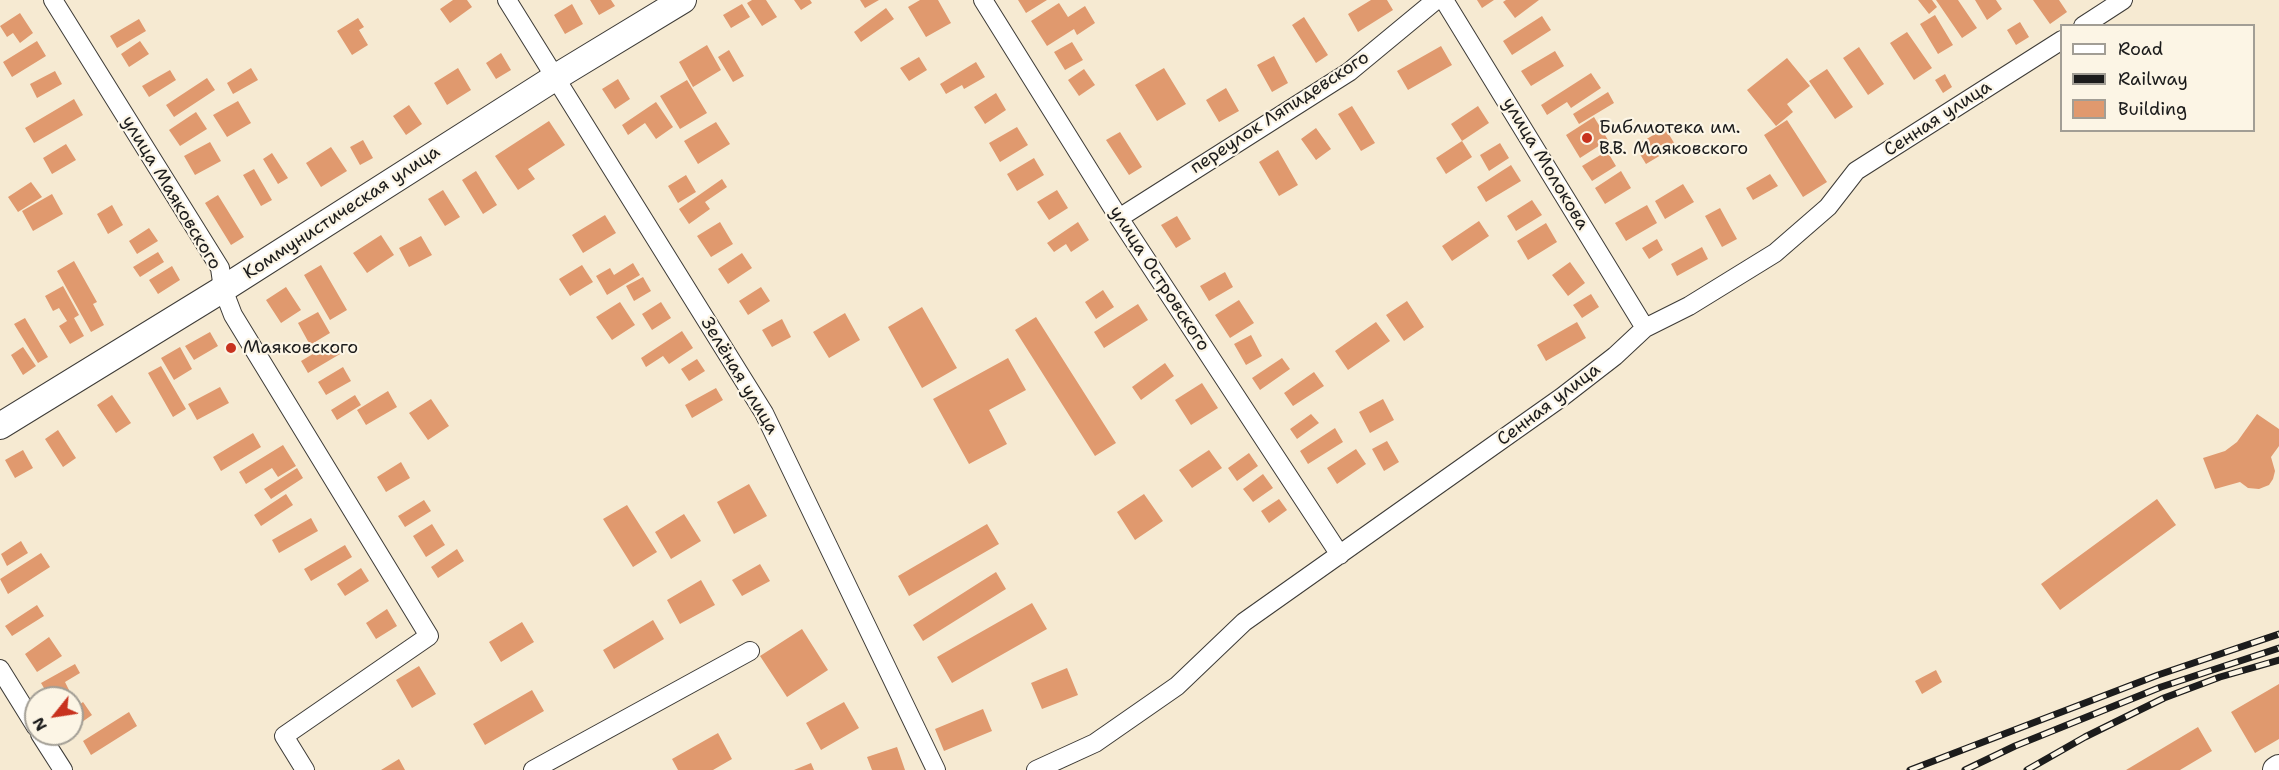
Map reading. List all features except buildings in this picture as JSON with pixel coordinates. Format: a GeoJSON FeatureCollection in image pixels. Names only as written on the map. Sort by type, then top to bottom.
{"type":"FeatureCollection","features":[{"type":"Feature","properties":{"kind":"street","name":"улица Маяковского"},"geometry":{"type":"LineString","coordinates":[[53,0],[220,268],[223,289],[233,315],[429,636],[284,736],[305,770]]}},
{"type":"Feature","properties":{"kind":"street","name":"Зелёная улица"},"geometry":{"type":"LineString","coordinates":[[507,0],[764,413],[936,770]]}},
{"type":"Feature","properties":{"kind":"street","name":"Коммунистическая улица"},"geometry":{"type":"LineString","coordinates":[[0,426],[223,289],[556,77],[683,0]]}},
{"type":"Feature","properties":{"kind":"street","name":"улица Островского"},"geometry":{"type":"LineString","coordinates":[[983,0],[1119,218],[1340,555]]}},
{"type":"Feature","properties":{"kind":"street","name":"переулок Ляпидевского"},"geometry":{"type":"LineString","coordinates":[[1119,218],[1349,72],[1436,0]]}},
{"type":"Feature","properties":{"kind":"street","name":"улица Молокова"},"geometry":{"type":"LineString","coordinates":[[1444,0],[1645,328]]}},
{"type":"Feature","properties":{"kind":"street"},"geometry":{"type":"LineString","coordinates":[[2086,24],[2123,0]]}},
{"type":"Feature","properties":{"kind":"street","name":"Сенная улица"},"geometry":{"type":"LineString","coordinates":[[1036,770],[1095,742],[1177,686],[1244,622],[1314,570],[1340,555],[1562,397],[1615,356],[1645,328],[1689,306],[1775,253],[1828,207],[1856,171],[2060,41]]}},
{"type":"Feature","properties":{"kind":"street"},"geometry":{"type":"LineString","coordinates":[[533,770],[750,651]]}},
{"type":"Feature","properties":{"kind":"street"},"geometry":{"type":"LineString","coordinates":[[0,669],[24,708]]}},
{"type":"Feature","properties":{"kind":"street"},"geometry":{"type":"LineString","coordinates":[[48,746],[63,770]]}},
{"type":"Feature","properties":{"kind":"railway"},"geometry":{"type":"LineString","coordinates":[[1910,770],[2158,675],[2279,634]]}},
{"type":"Feature","properties":{"kind":"railway"},"geometry":{"type":"LineString","coordinates":[[1965,770],[2015,746],[2161,687],[2279,648]]}},
{"type":"Feature","properties":{"kind":"railway"},"geometry":{"type":"LineString","coordinates":[[2027,770],[2085,737],[2164,698],[2220,677],[2279,660]]}},
{"type":"Feature","properties":{"kind":"place","name":"Библиотека им. В.В. Маяковского"},"geometry":{"type":"Point","coordinates":[1587,138]}},
{"type":"Feature","properties":{"kind":"place","name":"Маяковского"},"geometry":{"type":"Point","coordinates":[231,348]}}]}
